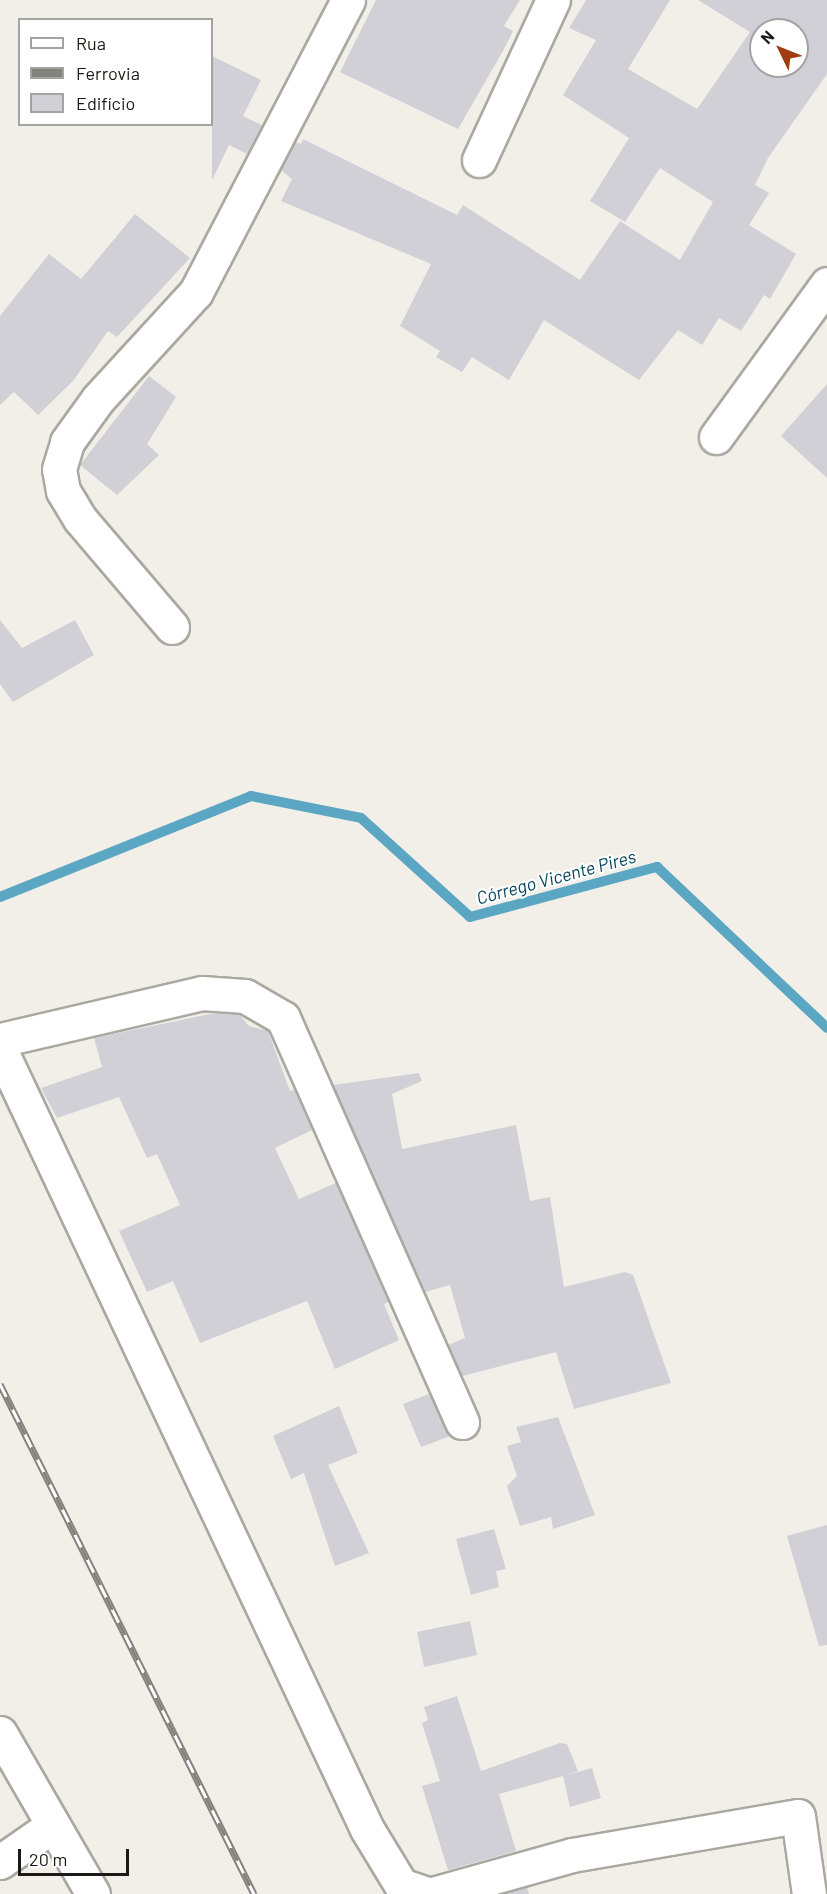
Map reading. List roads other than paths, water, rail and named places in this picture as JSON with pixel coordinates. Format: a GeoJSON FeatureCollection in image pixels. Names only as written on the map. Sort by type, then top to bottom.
{"type":"FeatureCollection","features":[{"type":"Feature","properties":{"kind":"street"},"geometry":{"type":"LineString","coordinates":[[172,627],[80,519],[63,491],[58,469],[67,442],[98,399],[196,292],[348,0]]}},
{"type":"Feature","properties":{"kind":"street"},"geometry":{"type":"LineString","coordinates":[[479,160],[553,0]]}},
{"type":"Feature","properties":{"kind":"street"},"geometry":{"type":"LineString","coordinates":[[716,437],[827,284]]}},
{"type":"Feature","properties":{"kind":"street"},"geometry":{"type":"LineString","coordinates":[[0,1040],[202,993],[245,996],[283,1018],[462,1422]]}},
{"type":"Feature","properties":{"kind":"street"},"geometry":{"type":"LineString","coordinates":[[0,1049],[367,1829],[387,1867],[422,1894],[572,1855],[798,1816],[809,1894]]}},
{"type":"Feature","properties":{"kind":"street"},"geometry":{"type":"LineString","coordinates":[[0,1733],[93,1894]]}},
{"type":"Feature","properties":{"kind":"street"},"geometry":{"type":"LineString","coordinates":[[0,1862],[52,1826]]}},
{"type":"Feature","properties":{"kind":"waterway","name":"Córrego Vicente Pires"},"geometry":{"type":"LineString","coordinates":[[0,897],[251,796],[361,818],[470,917],[657,867],[827,1028]]}},
{"type":"Feature","properties":{"kind":"railway"},"geometry":{"type":"LineString","coordinates":[[0,1384],[254,1894]]}}]}
